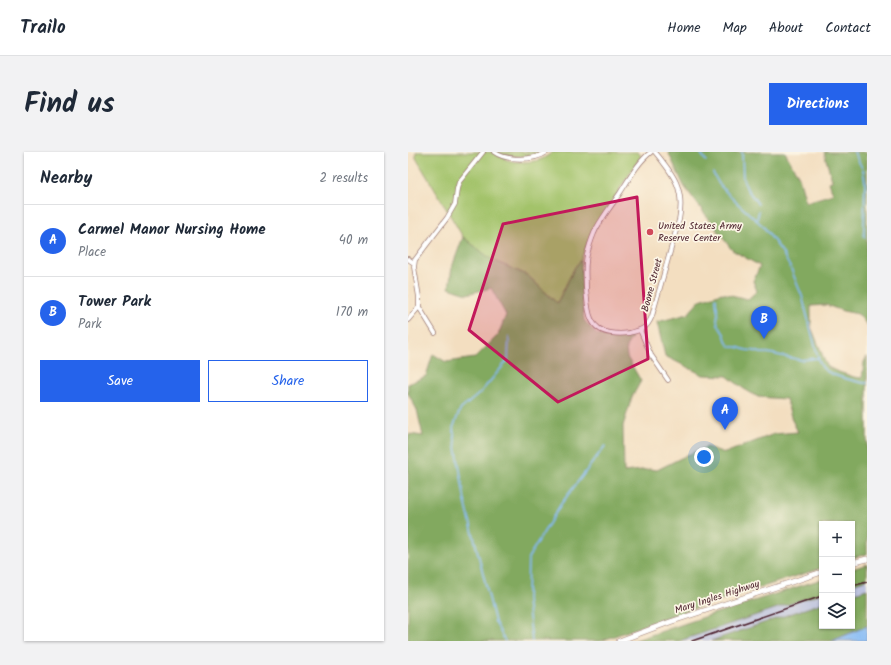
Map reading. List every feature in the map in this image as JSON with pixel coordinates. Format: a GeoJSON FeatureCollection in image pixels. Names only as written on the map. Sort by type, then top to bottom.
{"type":"FeatureCollection","features":[{"type":"Feature","properties":{"kind":"street"},"geometry":{"type":"LineString","coordinates":[[435,333],[419,307],[414,263],[447,218],[455,204],[456,189],[459,182],[483,152]]}},
{"type":"Feature","properties":{"kind":"street"},"geometry":{"type":"LineString","coordinates":[[494,152],[508,157],[522,159],[535,157],[547,152]]}},
{"type":"Feature","properties":{"kind":"street"},"geometry":{"type":"LineString","coordinates":[[651,152],[636,169],[596,230],[587,252],[587,301],[591,321],[594,326],[603,332],[626,334],[640,330],[650,355],[668,380]]}},
{"type":"Feature","properties":{"kind":"street","name":"Boone Street"},"geometry":{"type":"LineString","coordinates":[[640,330],[644,329],[650,322],[652,316],[676,230],[681,205],[680,192],[676,180],[655,152]]}},
{"type":"Feature","properties":{"kind":"street"},"geometry":{"type":"LineString","coordinates":[[408,259],[414,263]]}},
{"type":"Feature","properties":{"kind":"street"},"geometry":{"type":"LineString","coordinates":[[408,320],[419,307]]}},
{"type":"Feature","properties":{"kind":"street"},"geometry":{"type":"LineString","coordinates":[[855,562],[867,559]]}},
{"type":"Feature","properties":{"kind":"street","name":"Mary Ingles Highway"},"geometry":{"type":"LineString","coordinates":[[619,641],[670,622],[819,573]]}},
{"type":"Feature","properties":{"kind":"highlighted area"},"geometry":{"type":"Polygon","coordinates":[[[637,197],[648,359],[558,402],[469,330],[503,224],[637,197]]]}},
{"type":"Feature","properties":{"kind":"shaded area"},"geometry":{"type":"Polygon","coordinates":[[[867,579],[867,589],[855,593],[855,583],[867,579]]]}},
{"type":"Feature","properties":{"kind":"shaded area"},"geometry":{"type":"Polygon","coordinates":[[[819,594],[819,604],[711,641],[679,641],[819,594]]]}},
{"type":"Feature","properties":{"kind":"green space"},"geometry":{"type":"Polygon","coordinates":[[[416,152],[542,152],[524,156],[507,155],[504,159],[523,162],[542,159],[553,152],[638,152],[641,156],[591,234],[581,260],[575,267],[557,303],[527,275],[492,260],[463,237],[416,158],[416,152]]]}},
{"type":"Feature","properties":{"kind":"green space"},"geometry":{"type":"Polygon","coordinates":[[[668,152],[785,152],[799,177],[806,202],[833,194],[829,182],[832,180],[824,152],[867,152],[867,325],[858,314],[826,305],[811,306],[811,327],[828,367],[854,377],[862,378],[864,362],[867,356],[867,554],[855,557],[855,521],[819,521],[819,569],[658,620],[601,641],[408,641],[408,439],[409,434],[423,436],[417,410],[408,393],[408,384],[426,376],[433,354],[446,362],[475,358],[498,335],[506,315],[491,288],[467,294],[449,288],[452,267],[463,237],[492,260],[527,275],[557,303],[575,267],[581,260],[584,320],[596,334],[613,338],[633,335],[626,347],[627,357],[641,381],[632,397],[623,426],[624,472],[650,469],[657,470],[707,447],[725,453],[774,434],[798,432],[792,420],[786,399],[758,397],[744,389],[727,376],[703,375],[665,356],[657,322],[688,314],[700,300],[722,293],[748,299],[757,291],[753,281],[760,266],[732,250],[684,186],[668,152]]]}},
{"type":"Feature","properties":{"kind":"green space"},"geometry":{"type":"Polygon","coordinates":[[[867,564],[867,579],[855,583],[855,568],[867,564]]]}},
{"type":"Feature","properties":{"kind":"green space"},"geometry":{"type":"Polygon","coordinates":[[[819,580],[819,594],[679,641],[633,641],[819,580]]]}},
{"type":"Feature","properties":{"kind":"green space"},"geometry":{"type":"Polygon","coordinates":[[[867,589],[867,626],[832,641],[711,641],[819,604],[819,629],[855,629],[855,593],[867,589]]]}},
{"type":"Feature","properties":{"kind":"water"},"geometry":{"type":"Polygon","coordinates":[[[867,626],[867,641],[832,641],[867,626]]]}},
{"type":"Feature","properties":{"kind":"waterway"},"geometry":{"type":"LineString","coordinates":[[700,152],[706,161]]}},
{"type":"Feature","properties":{"kind":"waterway"},"geometry":{"type":"LineString","coordinates":[[742,152],[743,179],[747,189],[758,204]]}},
{"type":"Feature","properties":{"kind":"waterway"},"geometry":{"type":"LineString","coordinates":[[854,152],[863,170],[865,181],[865,238]]}},
{"type":"Feature","properties":{"kind":"waterway"},"geometry":{"type":"LineString","coordinates":[[713,173],[719,184],[729,195],[763,226],[782,252],[802,296],[819,361],[822,367],[835,375],[854,381],[867,383]]}},
{"type":"Feature","properties":{"kind":"waterway"},"geometry":{"type":"LineString","coordinates":[[757,219],[759,211]]}},
{"type":"Feature","properties":{"kind":"waterway"},"geometry":{"type":"LineString","coordinates":[[716,298],[718,325],[724,334],[727,343],[731,347],[801,360],[818,358]]}},
{"type":"Feature","properties":{"kind":"waterway"},"geometry":{"type":"LineString","coordinates":[[505,641],[495,622],[465,501],[453,428],[460,410],[480,393],[508,360],[509,336]]}},
{"type":"Feature","properties":{"kind":"waterway"},"geometry":{"type":"LineString","coordinates":[[532,641],[527,600],[528,558],[561,504],[605,446]]}},
{"type":"Feature","properties":{"kind":"railway"},"geometry":{"type":"LineString","coordinates":[[855,585],[867,582]]}},
{"type":"Feature","properties":{"kind":"railway"},"geometry":{"type":"LineString","coordinates":[[692,641],[819,597]]}},
{"type":"Feature","properties":{"kind":"place","name":"United States Army Reserve Center"},"geometry":{"type":"Point","coordinates":[650,232]}},
{"type":"Feature","properties":{"kind":"place","name":"Tower Park"},"geometry":{"type":"Point","coordinates":[764,339]}},
{"type":"Feature","properties":{"kind":"place","name":"Carmel Manor Nursing Home"},"geometry":{"type":"Point","coordinates":[725,430]}}]}
